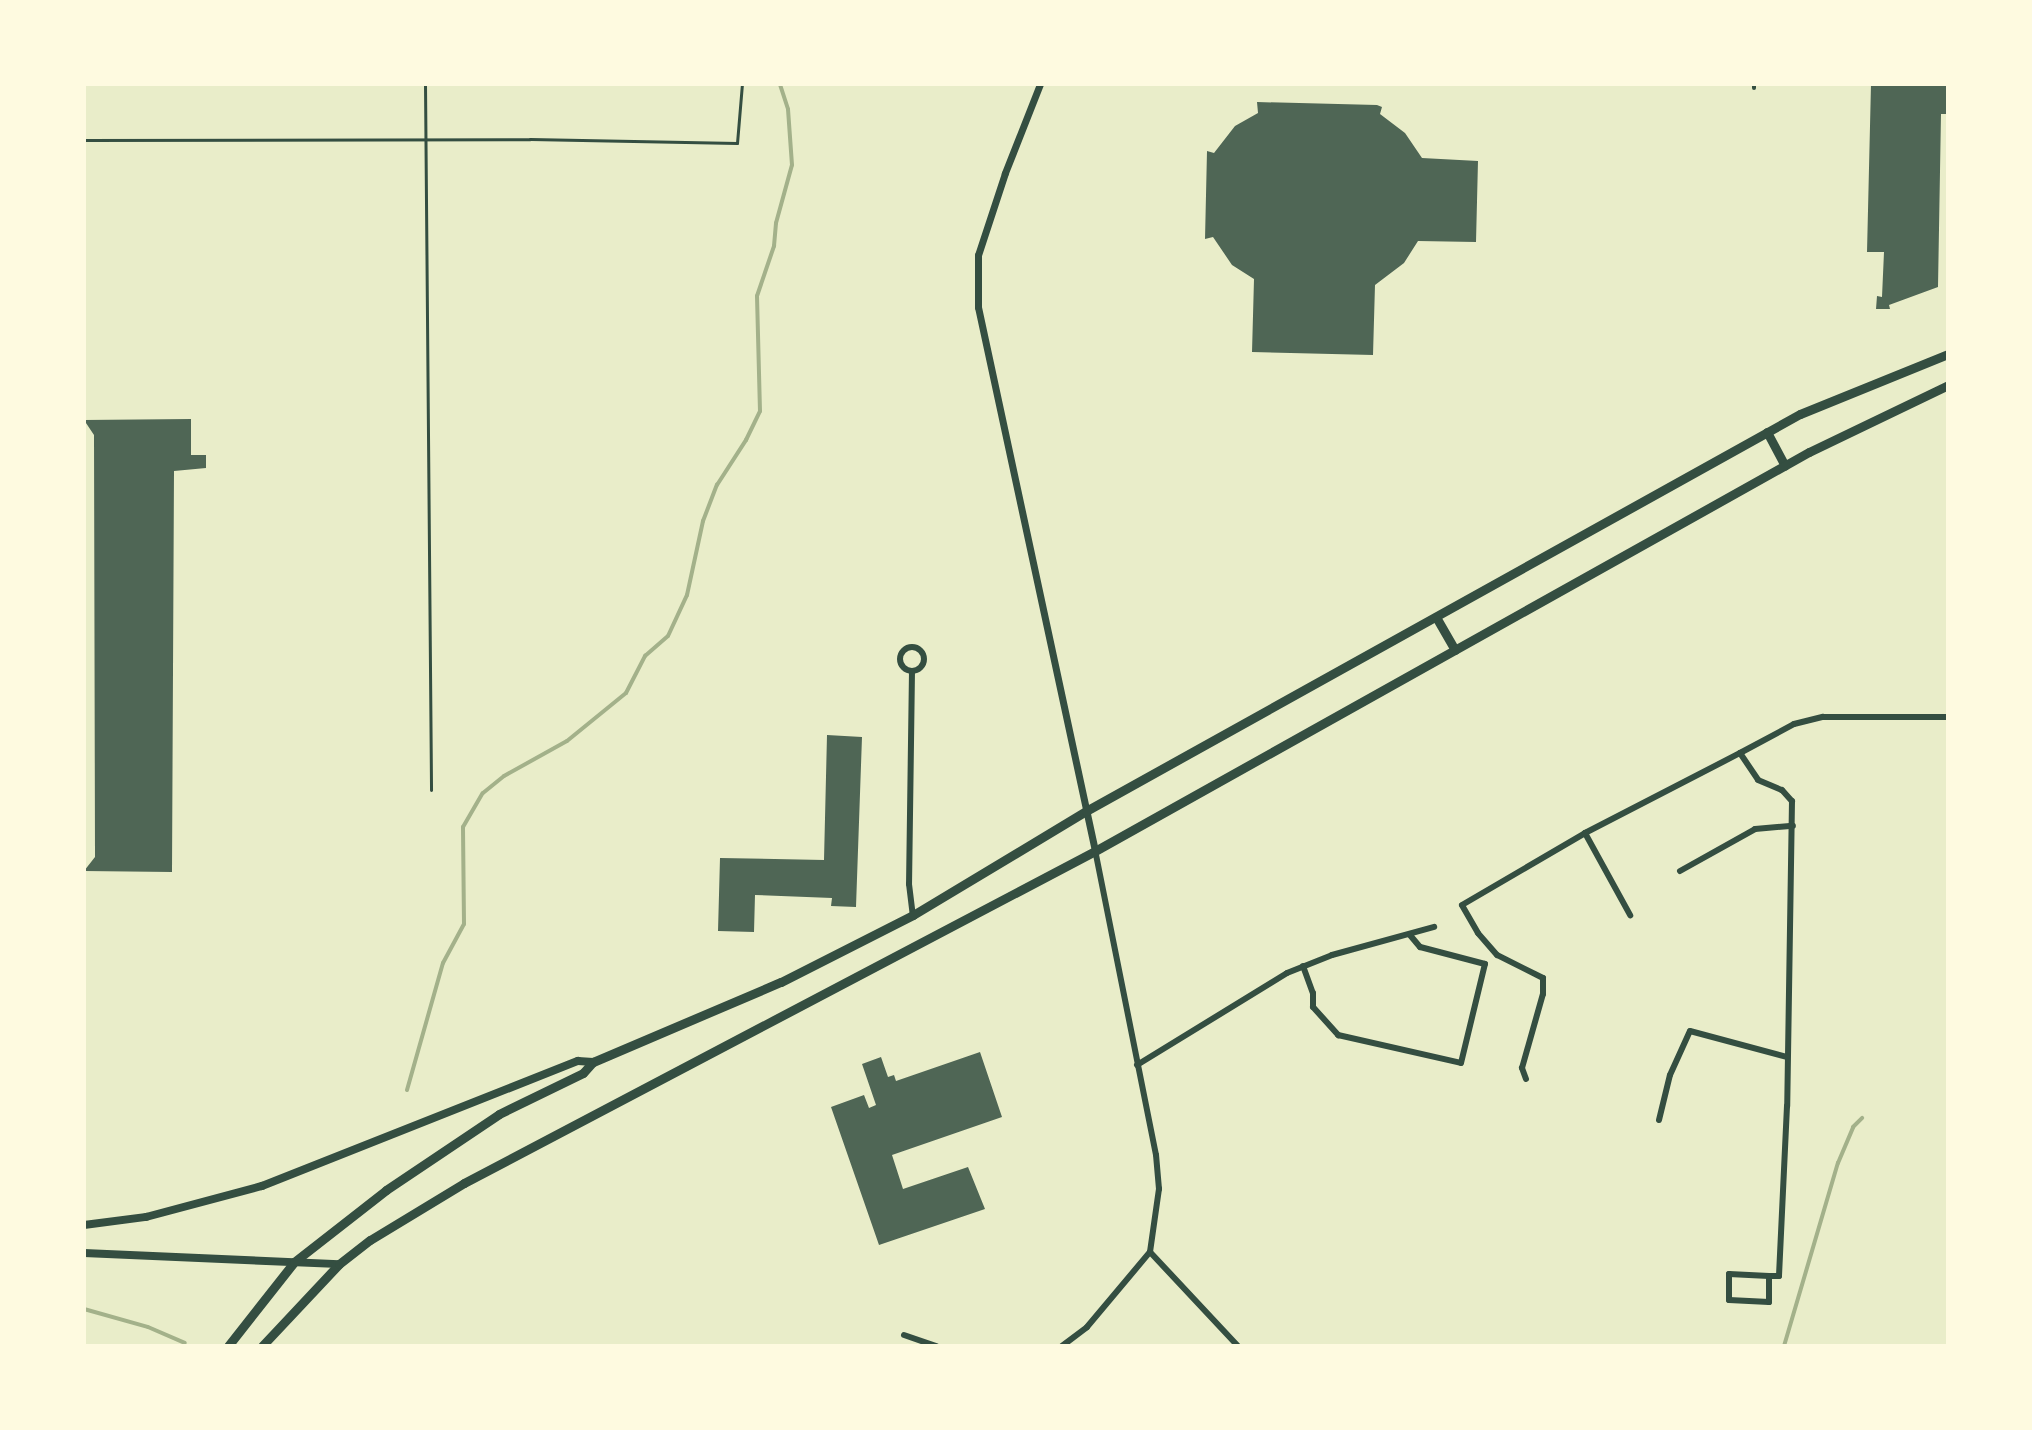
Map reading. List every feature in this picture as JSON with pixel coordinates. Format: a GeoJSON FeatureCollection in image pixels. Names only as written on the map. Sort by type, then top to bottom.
{"type":"FeatureCollection","features":[{"type":"Feature","properties":{"kind":"main road"},"geometry":{"type":"LineString","coordinates":[[228,1346],[294,1262],[450,1144],[521,1101],[583,1073],[593,1062],[781,982],[913,915],[1086,811],[1800,414],[1948,354]]}},
{"type":"Feature","properties":{"kind":"main road"},"geometry":{"type":"LineString","coordinates":[[262,1346],[339,1264],[370,1240],[464,1183],[1095,851],[1785,466],[1935,390],[1948,388]]}},
{"type":"Feature","properties":{"kind":"main road"},"geometry":{"type":"LineString","coordinates":[[1767,432],[1785,466]]}},
{"type":"Feature","properties":{"kind":"main road"},"geometry":{"type":"LineString","coordinates":[[1436,617],[1455,650]]}},
{"type":"Feature","properties":{"kind":"main road"},"geometry":{"type":"LineString","coordinates":[[84,1225],[146,1217],[262,1186],[578,1061],[593,1062]]}},
{"type":"Feature","properties":{"kind":"main road"},"geometry":{"type":"LineString","coordinates":[[84,1253],[339,1264]]}},
{"type":"Feature","properties":{"kind":"street"},"geometry":{"type":"LineString","coordinates":[[1040,84],[1005,173],[978,255],[978,307],[1095,851],[1156,1155],[1159,1189],[1150,1252],[1087,1327],[1062,1346]]}},
{"type":"Feature","properties":{"kind":"street"},"geometry":{"type":"LineString","coordinates":[[912,647],[924,657],[920,669],[912,671],[904,669],[900,659],[902,652],[912,647]]}},
{"type":"Feature","properties":{"kind":"street"},"geometry":{"type":"LineString","coordinates":[[912,671],[909,884],[913,915]]}},
{"type":"Feature","properties":{"kind":"street"},"geometry":{"type":"LineString","coordinates":[[1526,1079],[1522,1068],[1543,994],[1543,978],[1497,955],[1478,933],[1462,905],[1585,833],[1794,724],[1823,717],[1948,717]]}},
{"type":"Feature","properties":{"kind":"street"},"geometry":{"type":"LineString","coordinates":[[1740,753],[1758,780],[1782,790],[1792,801],[1779,1276],[1729,1274],[1729,1300],[1769,1302],[1769,1276]]}},
{"type":"Feature","properties":{"kind":"street"},"geometry":{"type":"LineString","coordinates":[[1680,871],[1755,829],[1793,826]]}},
{"type":"Feature","properties":{"kind":"street"},"geometry":{"type":"LineString","coordinates":[[1585,833],[1630,915]]}},
{"type":"Feature","properties":{"kind":"street"},"geometry":{"type":"LineString","coordinates":[[1137,1065],[1287,973],[1434,927]]}},
{"type":"Feature","properties":{"kind":"street"},"geometry":{"type":"LineString","coordinates":[[1303,966],[1313,993],[1313,1007],[1338,1035],[1461,1063],[1485,964],[1420,947],[1410,935]]}},
{"type":"Feature","properties":{"kind":"street"},"geometry":{"type":"LineString","coordinates":[[1659,1120],[1670,1075],[1690,1031],[1787,1057]]}},
{"type":"Feature","properties":{"kind":"street"},"geometry":{"type":"LineString","coordinates":[[1150,1252],[1238,1346]]}},
{"type":"Feature","properties":{"kind":"street"},"geometry":{"type":"LineString","coordinates":[[904,1335],[936,1346]]}},
{"type":"Feature","properties":{"kind":"lane"},"geometry":{"type":"LineString","coordinates":[[425,84],[431,790]]}},
{"type":"Feature","properties":{"kind":"lane"},"geometry":{"type":"LineString","coordinates":[[84,140],[426,139],[737,143],[742,84]]}},
{"type":"Feature","properties":{"kind":"building"},"geometry":{"type":"Polygon","coordinates":[[[1871,84],[1948,84],[1948,114],[1941,114],[1938,287],[1889,305],[1890,309],[1876,309],[1877,296],[1882,297],[1884,252],[1867,252],[1871,84]]]}},
{"type":"Feature","properties":{"kind":"building"},"geometry":{"type":"Polygon","coordinates":[[[1257,102],[1377,105],[1382,107],[1380,114],[1405,133],[1422,158],[1478,161],[1476,242],[1418,241],[1404,263],[1375,285],[1373,355],[1252,352],[1254,279],[1232,265],[1213,237],[1205,239],[1207,151],[1214,153],[1235,126],[1258,113],[1257,102]]]}},
{"type":"Feature","properties":{"kind":"building"},"geometry":{"type":"Polygon","coordinates":[[[191,419],[191,455],[206,455],[206,468],[174,471],[172,872],[84,871],[95,857],[94,435],[84,420],[191,419]]]}},
{"type":"Feature","properties":{"kind":"building"},"geometry":{"type":"Polygon","coordinates":[[[827,735],[862,737],[856,907],[831,906],[832,898],[755,895],[754,932],[718,931],[720,858],[824,860],[827,735]]]}},
{"type":"Feature","properties":{"kind":"building"},"geometry":{"type":"Polygon","coordinates":[[[980,1052],[1002,1117],[892,1155],[903,1189],[968,1167],[985,1209],[879,1245],[831,1107],[864,1095],[869,1108],[876,1105],[862,1064],[881,1057],[888,1077],[894,1075],[896,1081],[980,1052]]]}},
{"type":"Feature","properties":{"kind":"waterway"},"geometry":{"type":"LineString","coordinates":[[407,1090],[443,963],[464,924],[463,827],[483,793],[504,776],[567,741],[626,693],[645,656],[668,636],[687,595],[703,521],[717,485],[746,440],[760,411],[757,296],[774,246],[776,223],[792,165],[788,109],[780,84]]}},
{"type":"Feature","properties":{"kind":"waterway"},"geometry":{"type":"LineString","coordinates":[[1784,1346],[1838,1163],[1853,1127],[1862,1118]]}},
{"type":"Feature","properties":{"kind":"waterway"},"geometry":{"type":"LineString","coordinates":[[84,1309],[148,1327],[185,1343]]}}]}
